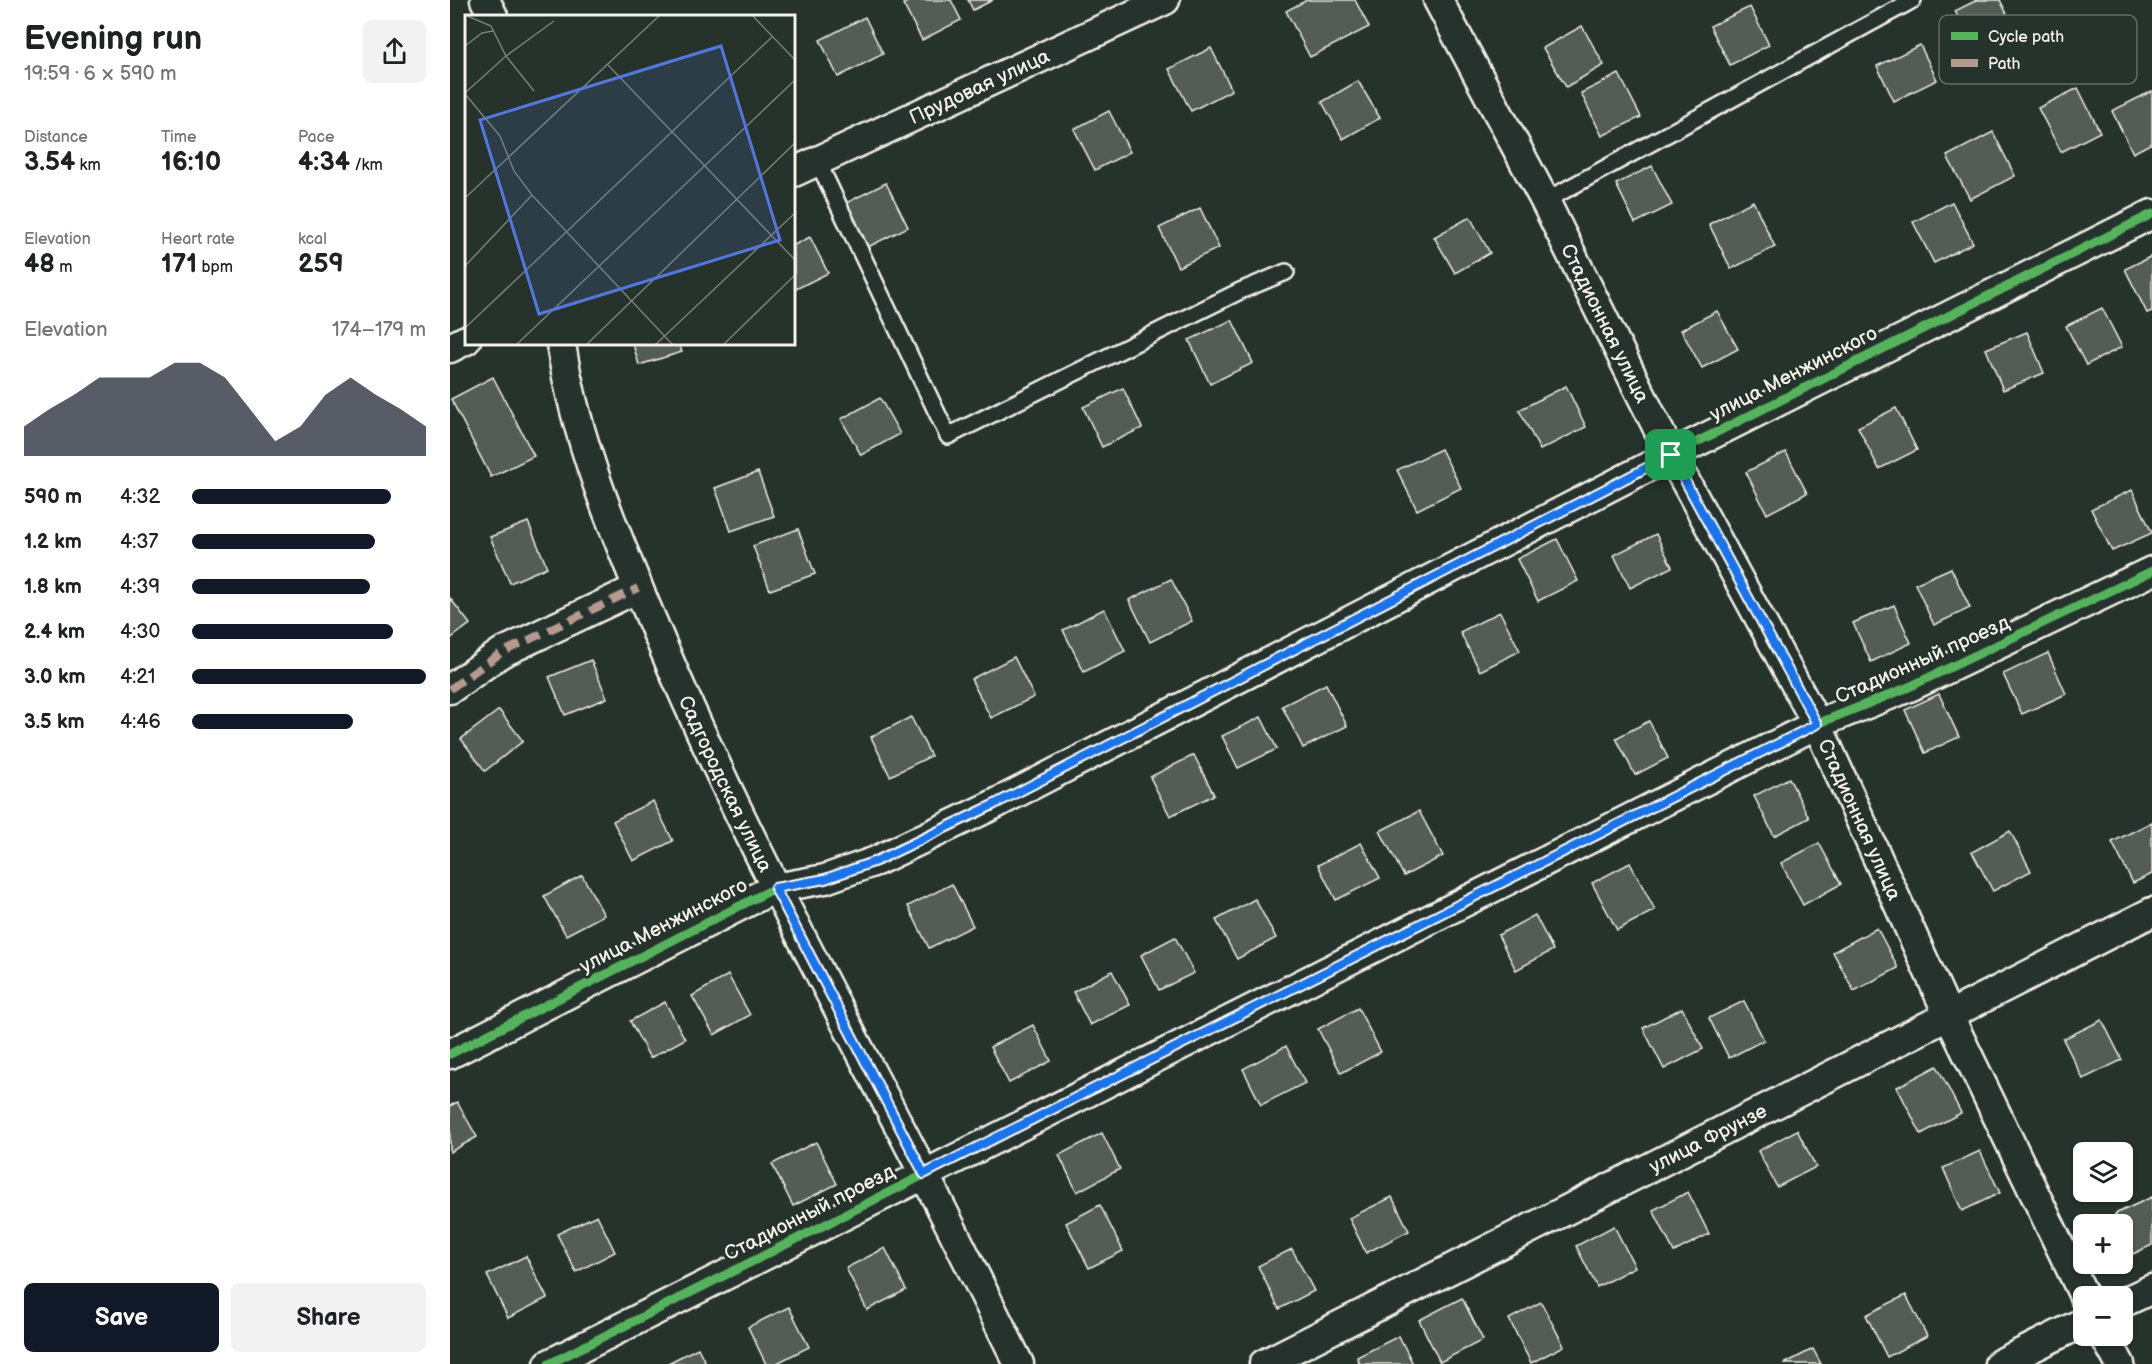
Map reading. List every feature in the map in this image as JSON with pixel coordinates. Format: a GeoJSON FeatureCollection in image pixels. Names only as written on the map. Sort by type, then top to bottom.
{"type":"FeatureCollection","features":[{"type":"Feature","properties":{"kind":"street"},"geometry":{"type":"LineString","coordinates":[[485,0],[492,15]]}},
{"type":"Feature","properties":{"kind":"street","name":"Прудовая улица"},"geometry":{"type":"LineString","coordinates":[[805,166],[1166,0]]}},
{"type":"Feature","properties":{"kind":"street","name":"Стадионная улица"},"geometry":{"type":"LineString","coordinates":[[1438,0],[1545,201],[1671,455],[1817,724],[1948,1014],[2079,1286]]}},
{"type":"Feature","properties":{"kind":"street","name":"улица Менжинского"},"geometry":{"type":"LineString","coordinates":[[450,1054],[775,888],[825,879],[876,861],[983,810],[1671,455],[2152,214]]}},
{"type":"Feature","properties":{"kind":"street"},"geometry":{"type":"LineString","coordinates":[[450,348],[465,340]]}},
{"type":"Feature","properties":{"kind":"street","name":"Садгородская улица"},"geometry":{"type":"LineString","coordinates":[[561,345],[569,395],[596,483],[691,712],[775,888],[924,1174],[1019,1364]]}},
{"type":"Feature","properties":{"kind":"street","name":"Стадионный проезд"},"geometry":{"type":"LineString","coordinates":[[549,1364],[1817,724],[1909,687],[2152,571]]}},
{"type":"Feature","properties":{"kind":"street"},"geometry":{"type":"LineString","coordinates":[[450,689],[501,653],[638,588]]}},
{"type":"Feature","properties":{"kind":"street","name":"улица Фрунзе"},"geometry":{"type":"LineString","coordinates":[[1264,1364],[2152,912]]}},
{"type":"Feature","properties":{"kind":"street"},"geometry":{"type":"LineString","coordinates":[[2133,1298],[2152,1289]]}},
{"type":"Feature","properties":{"kind":"street"},"geometry":{"type":"LineString","coordinates":[[1999,1364],[2073,1327]]}},
{"type":"Feature","properties":{"kind":"street"},"geometry":{"type":"LineString","coordinates":[[2110,1346],[2120,1364]]}},
{"type":"Feature","properties":{"kind":"lane"},"geometry":{"type":"LineString","coordinates":[[1545,201],[1913,0]]}},
{"type":"Feature","properties":{"kind":"lane"},"geometry":{"type":"LineString","coordinates":[[805,166],[948,436],[1239,291],[1286,272]]}},
{"type":"Feature","properties":{"kind":"building"},"geometry":{"type":"Polygon","coordinates":[[[912,0],[951,0],[961,20],[922,40],[903,4],[912,0]]]}},
{"type":"Feature","properties":{"kind":"building"},"geometry":{"type":"Polygon","coordinates":[[[968,0],[993,0],[973,10],[968,0]]]}},
{"type":"Feature","properties":{"kind":"building"},"geometry":{"type":"Polygon","coordinates":[[[1307,0],[1355,0],[1369,27],[1310,57],[1286,11],[1307,0]]]}},
{"type":"Feature","properties":{"kind":"building"},"geometry":{"type":"Polygon","coordinates":[[[1977,0],[2000,0],[2008,15],[1957,15],[1955,11],[1977,0]]]}},
{"type":"Feature","properties":{"kind":"building"},"geometry":{"type":"Polygon","coordinates":[[[1750,7],[1769,45],[1730,65],[1710,26],[1750,7]]]}},
{"type":"Feature","properties":{"kind":"building"},"geometry":{"type":"Polygon","coordinates":[[[865,17],[883,54],[838,77],[820,40],[865,17]]]}},
{"type":"Feature","properties":{"kind":"building"},"geometry":{"type":"Polygon","coordinates":[[[1582,26],[1604,65],[1566,87],[1543,48],[1582,26]]]}},
{"type":"Feature","properties":{"kind":"building"},"geometry":{"type":"Polygon","coordinates":[[[1920,45],[1937,80],[1894,101],[1877,66],[1920,45]]]}},
{"type":"Feature","properties":{"kind":"building"},"geometry":{"type":"Polygon","coordinates":[[[1211,48],[1232,90],[1191,111],[1169,69],[1211,48]]]}},
{"type":"Feature","properties":{"kind":"building"},"geometry":{"type":"Polygon","coordinates":[[[1619,74],[1641,117],[1602,136],[1581,93],[1619,74]]]}},
{"type":"Feature","properties":{"kind":"building"},"geometry":{"type":"Polygon","coordinates":[[[1358,81],[1380,118],[1343,139],[1322,102],[1358,81]]]}},
{"type":"Feature","properties":{"kind":"building"},"geometry":{"type":"Polygon","coordinates":[[[2078,88],[2100,132],[2061,152],[2038,108],[2078,88]]]}},
{"type":"Feature","properties":{"kind":"building"},"geometry":{"type":"Polygon","coordinates":[[[2152,91],[2152,143],[2133,153],[2112,111],[2152,91]]]}},
{"type":"Feature","properties":{"kind":"building"},"geometry":{"type":"Polygon","coordinates":[[[1109,111],[1130,152],[1095,170],[1074,129],[1109,111]]]}},
{"type":"Feature","properties":{"kind":"building"},"geometry":{"type":"Polygon","coordinates":[[[1993,132],[2015,176],[1970,199],[1947,156],[1993,132]]]}},
{"type":"Feature","properties":{"kind":"building"},"geometry":{"type":"Polygon","coordinates":[[[1652,166],[1672,205],[1635,223],[1616,184],[1652,166]]]}},
{"type":"Feature","properties":{"kind":"building"},"geometry":{"type":"Polygon","coordinates":[[[886,183],[908,227],[868,247],[846,203],[886,183]]]}},
{"type":"Feature","properties":{"kind":"building"},"geometry":{"type":"Polygon","coordinates":[[[1753,201],[1775,247],[1731,269],[1709,224],[1753,201]]]}},
{"type":"Feature","properties":{"kind":"building"},"geometry":{"type":"Polygon","coordinates":[[[1952,202],[1973,243],[1934,263],[1913,222],[1952,202]]]}},
{"type":"Feature","properties":{"kind":"building"},"geometry":{"type":"Polygon","coordinates":[[[1200,208],[1219,248],[1178,267],[1159,228],[1200,208]]]}},
{"type":"Feature","properties":{"kind":"building"},"geometry":{"type":"Polygon","coordinates":[[[1470,217],[1490,253],[1455,273],[1434,237],[1470,217]]]}},
{"type":"Feature","properties":{"kind":"building"},"geometry":{"type":"Polygon","coordinates":[[[810,237],[828,273],[795,290],[795,244],[810,237]]]}},
{"type":"Feature","properties":{"kind":"building"},"geometry":{"type":"Polygon","coordinates":[[[2152,256],[2152,311],[2147,313],[2125,269],[2152,256]]]}},
{"type":"Feature","properties":{"kind":"building"},"geometry":{"type":"Polygon","coordinates":[[[2102,308],[2122,347],[2086,365],[2066,326],[2102,308]]]}},
{"type":"Feature","properties":{"kind":"building"},"geometry":{"type":"Polygon","coordinates":[[[1717,311],[1738,349],[1702,368],[1681,330],[1717,311]]]}},
{"type":"Feature","properties":{"kind":"building"},"geometry":{"type":"Polygon","coordinates":[[[1232,320],[1253,363],[1210,384],[1189,340],[1232,320]]]}},
{"type":"Feature","properties":{"kind":"building"},"geometry":{"type":"Polygon","coordinates":[[[2027,332],[2044,373],[2003,390],[1986,349],[2027,332]]]}},
{"type":"Feature","properties":{"kind":"building"},"geometry":{"type":"Polygon","coordinates":[[[633,345],[679,345],[682,352],[639,365],[633,345]]]}},
{"type":"Feature","properties":{"kind":"building"},"geometry":{"type":"Polygon","coordinates":[[[493,377],[534,456],[491,477],[451,399],[493,377]]]}},
{"type":"Feature","properties":{"kind":"building"},"geometry":{"type":"Polygon","coordinates":[[[1566,386],[1586,427],[1540,450],[1519,410],[1566,386]]]}},
{"type":"Feature","properties":{"kind":"building"},"geometry":{"type":"Polygon","coordinates":[[[1123,388],[1142,428],[1102,447],[1083,407],[1123,388]]]}},
{"type":"Feature","properties":{"kind":"building"},"geometry":{"type":"Polygon","coordinates":[[[880,398],[900,434],[861,455],[841,419],[880,398]]]}},
{"type":"Feature","properties":{"kind":"building"},"geometry":{"type":"Polygon","coordinates":[[[1896,408],[1917,450],[1879,469],[1858,427],[1896,408]]]}},
{"type":"Feature","properties":{"kind":"building"},"geometry":{"type":"Polygon","coordinates":[[[1441,449],[1461,488],[1417,510],[1397,470],[1441,449]]]}},
{"type":"Feature","properties":{"kind":"building"},"geometry":{"type":"Polygon","coordinates":[[[1786,452],[1807,493],[1767,514],[1746,472],[1786,452]]]}},
{"type":"Feature","properties":{"kind":"building"},"geometry":{"type":"Polygon","coordinates":[[[758,472],[774,516],[731,531],[715,488],[758,472]]]}},
{"type":"Feature","properties":{"kind":"building"},"geometry":{"type":"Polygon","coordinates":[[[2132,490],[2152,533],[2112,551],[2091,509],[2132,490]]]}},
{"type":"Feature","properties":{"kind":"building"},"geometry":{"type":"Polygon","coordinates":[[[528,522],[547,567],[510,583],[490,537],[528,522]]]}},
{"type":"Feature","properties":{"kind":"building"},"geometry":{"type":"Polygon","coordinates":[[[798,529],[815,574],[770,590],[753,546],[798,529]]]}},
{"type":"Feature","properties":{"kind":"building"},"geometry":{"type":"Polygon","coordinates":[[[1656,534],[1672,567],[1630,588],[1614,555],[1656,534]]]}},
{"type":"Feature","properties":{"kind":"building"},"geometry":{"type":"Polygon","coordinates":[[[1557,539],[1578,581],[1538,601],[1517,559],[1557,539]]]}},
{"type":"Feature","properties":{"kind":"building"},"geometry":{"type":"Polygon","coordinates":[[[1951,568],[1970,608],[1934,625],[1915,584],[1951,568]]]}},
{"type":"Feature","properties":{"kind":"building"},"geometry":{"type":"Polygon","coordinates":[[[1171,579],[1192,621],[1150,642],[1129,600],[1171,579]]]}},
{"type":"Feature","properties":{"kind":"building"},"geometry":{"type":"Polygon","coordinates":[[[450,598],[470,624],[450,639],[450,598]]]}},
{"type":"Feature","properties":{"kind":"building"},"geometry":{"type":"Polygon","coordinates":[[[1894,605],[1911,643],[1871,662],[1853,623],[1894,605]]]}},
{"type":"Feature","properties":{"kind":"building"},"geometry":{"type":"Polygon","coordinates":[[[1104,609],[1125,651],[1084,672],[1063,630],[1104,609]]]}},
{"type":"Feature","properties":{"kind":"building"},"geometry":{"type":"Polygon","coordinates":[[[1500,612],[1520,651],[1480,671],[1460,632],[1500,612]]]}},
{"type":"Feature","properties":{"kind":"building"},"geometry":{"type":"Polygon","coordinates":[[[2048,653],[2066,694],[2022,714],[2003,674],[2048,653]]]}},
{"type":"Feature","properties":{"kind":"building"},"geometry":{"type":"Polygon","coordinates":[[[1014,657],[1034,697],[991,718],[971,679],[1014,657]]]}},
{"type":"Feature","properties":{"kind":"building"},"geometry":{"type":"Polygon","coordinates":[[[591,660],[607,698],[565,715],[549,677],[591,660]]]}},
{"type":"Feature","properties":{"kind":"building"},"geometry":{"type":"Polygon","coordinates":[[[1326,684],[1347,726],[1303,748],[1282,706],[1326,684]]]}},
{"type":"Feature","properties":{"kind":"building"},"geometry":{"type":"Polygon","coordinates":[[[1939,694],[1959,737],[1925,753],[1905,710],[1939,694]]]}},
{"type":"Feature","properties":{"kind":"building"},"geometry":{"type":"Polygon","coordinates":[[[499,710],[523,741],[485,771],[461,739],[499,710]]]}},
{"type":"Feature","properties":{"kind":"building"},"geometry":{"type":"Polygon","coordinates":[[[911,717],[931,756],[890,776],[871,737],[911,717]]]}},
{"type":"Feature","properties":{"kind":"building"},"geometry":{"type":"Polygon","coordinates":[[[1261,717],[1277,749],[1238,768],[1222,736],[1261,717]]]}},
{"type":"Feature","properties":{"kind":"building"},"geometry":{"type":"Polygon","coordinates":[[[1649,721],[1668,758],[1635,775],[1616,738],[1649,721]]]}},
{"type":"Feature","properties":{"kind":"building"},"geometry":{"type":"Polygon","coordinates":[[[1194,755],[1214,795],[1170,816],[1150,777],[1194,755]]]}},
{"type":"Feature","properties":{"kind":"building"},"geometry":{"type":"Polygon","coordinates":[[[1789,778],[1809,818],[1774,836],[1754,796],[1789,778]]]}},
{"type":"Feature","properties":{"kind":"building"},"geometry":{"type":"Polygon","coordinates":[[[653,801],[673,841],[633,861],[613,821],[653,801]]]}},
{"type":"Feature","properties":{"kind":"building"},"geometry":{"type":"Polygon","coordinates":[[[1419,811],[1443,856],[1404,876],[1380,831],[1419,811]]]}},
{"type":"Feature","properties":{"kind":"building"},"geometry":{"type":"Polygon","coordinates":[[[2152,822],[2152,874],[2133,883],[2112,842],[2152,822]]]}},
{"type":"Feature","properties":{"kind":"building"},"geometry":{"type":"Polygon","coordinates":[[[2010,831],[2031,871],[1993,891],[1972,852],[2010,831]]]}},
{"type":"Feature","properties":{"kind":"building"},"geometry":{"type":"Polygon","coordinates":[[[1361,843],[1380,878],[1336,900],[1318,865],[1361,843]]]}},
{"type":"Feature","properties":{"kind":"building"},"geometry":{"type":"Polygon","coordinates":[[[1819,843],[1841,884],[1803,905],[1781,863],[1819,843]]]}},
{"type":"Feature","properties":{"kind":"building"},"geometry":{"type":"Polygon","coordinates":[[[1630,863],[1655,910],[1617,930],[1592,883],[1630,863]]]}},
{"type":"Feature","properties":{"kind":"building"},"geometry":{"type":"Polygon","coordinates":[[[582,875],[604,915],[566,935],[544,896],[582,875]]]}},
{"type":"Feature","properties":{"kind":"building"},"geometry":{"type":"Polygon","coordinates":[[[952,884],[973,926],[929,948],[908,906],[952,884]]]}},
{"type":"Feature","properties":{"kind":"building"},"geometry":{"type":"Polygon","coordinates":[[[1255,899],[1276,938],[1237,959],[1216,920],[1255,899]]]}},
{"type":"Feature","properties":{"kind":"building"},"geometry":{"type":"Polygon","coordinates":[[[1535,915],[1553,950],[1516,970],[1498,935],[1535,915]]]}},
{"type":"Feature","properties":{"kind":"building"},"geometry":{"type":"Polygon","coordinates":[[[1877,928],[1898,968],[1854,991],[1833,952],[1877,928]]]}},
{"type":"Feature","properties":{"kind":"building"},"geometry":{"type":"Polygon","coordinates":[[[1175,937],[1194,973],[1159,990],[1141,955],[1175,937]]]}},
{"type":"Feature","properties":{"kind":"building"},"geometry":{"type":"Polygon","coordinates":[[[1112,971],[1130,1005],[1090,1025],[1073,992],[1112,971]]]}},
{"type":"Feature","properties":{"kind":"building"},"geometry":{"type":"Polygon","coordinates":[[[728,975],[750,1015],[714,1035],[692,996],[728,975]]]}},
{"type":"Feature","properties":{"kind":"building"},"geometry":{"type":"Polygon","coordinates":[[[1744,1001],[1764,1040],[1729,1058],[1709,1018],[1744,1001]]]}},
{"type":"Feature","properties":{"kind":"building"},"geometry":{"type":"Polygon","coordinates":[[[665,1002],[685,1039],[650,1058],[630,1021],[665,1002]]]}},
{"type":"Feature","properties":{"kind":"building"},"geometry":{"type":"Polygon","coordinates":[[[1358,1008],[1381,1052],[1341,1073],[1318,1029],[1358,1008]]]}},
{"type":"Feature","properties":{"kind":"building"},"geometry":{"type":"Polygon","coordinates":[[[1682,1008],[1703,1049],[1664,1069],[1643,1028],[1682,1008]]]}},
{"type":"Feature","properties":{"kind":"building"},"geometry":{"type":"Polygon","coordinates":[[[2102,1020],[2122,1060],[2083,1079],[2063,1039],[2102,1020]]]}},
{"type":"Feature","properties":{"kind":"building"},"geometry":{"type":"Polygon","coordinates":[[[1033,1025],[1051,1061],[1009,1083],[990,1047],[1033,1025]]]}},
{"type":"Feature","properties":{"kind":"building"},"geometry":{"type":"Polygon","coordinates":[[[1286,1046],[1305,1083],[1261,1105],[1243,1069],[1286,1046]]]}},
{"type":"Feature","properties":{"kind":"building"},"geometry":{"type":"Polygon","coordinates":[[[1937,1066],[1961,1113],[1921,1134],[1897,1087],[1937,1066]]]}},
{"type":"Feature","properties":{"kind":"building"},"geometry":{"type":"Polygon","coordinates":[[[457,1102],[477,1137],[450,1152],[450,1106],[457,1102]]]}},
{"type":"Feature","properties":{"kind":"building"},"geometry":{"type":"Polygon","coordinates":[[[1797,1130],[1816,1167],[1777,1187],[1758,1151],[1797,1130]]]}},
{"type":"Feature","properties":{"kind":"building"},"geometry":{"type":"Polygon","coordinates":[[[1102,1133],[1120,1169],[1077,1192],[1059,1155],[1102,1133]]]}},
{"type":"Feature","properties":{"kind":"building"},"geometry":{"type":"Polygon","coordinates":[[[816,1142],[837,1184],[793,1206],[772,1164],[816,1142]]]}},
{"type":"Feature","properties":{"kind":"building"},"geometry":{"type":"Polygon","coordinates":[[[1980,1151],[2000,1193],[1962,1211],[1943,1168],[1980,1151]]]}},
{"type":"Feature","properties":{"kind":"building"},"geometry":{"type":"Polygon","coordinates":[[[1688,1192],[1709,1234],[1674,1252],[1653,1210],[1688,1192]]]}},
{"type":"Feature","properties":{"kind":"building"},"geometry":{"type":"Polygon","coordinates":[[[1392,1197],[1409,1231],[1366,1253],[1349,1218],[1392,1197]]]}},
{"type":"Feature","properties":{"kind":"building"},"geometry":{"type":"Polygon","coordinates":[[[2152,1197],[2152,1245],[2133,1254],[2133,1214],[2115,1214],[2152,1197]]]}},
{"type":"Feature","properties":{"kind":"building"},"geometry":{"type":"Polygon","coordinates":[[[1100,1205],[1123,1251],[1089,1268],[1066,1223],[1100,1205]]]}},
{"type":"Feature","properties":{"kind":"building"},"geometry":{"type":"Polygon","coordinates":[[[597,1215],[615,1252],[576,1272],[557,1234],[597,1215]]]}},
{"type":"Feature","properties":{"kind":"building"},"geometry":{"type":"Polygon","coordinates":[[[1614,1226],[1635,1267],[1597,1287],[1576,1246],[1614,1226]]]}},
{"type":"Feature","properties":{"kind":"building"},"geometry":{"type":"Polygon","coordinates":[[[885,1248],[906,1290],[867,1310],[846,1268],[885,1248]]]}},
{"type":"Feature","properties":{"kind":"building"},"geometry":{"type":"Polygon","coordinates":[[[1292,1249],[1314,1291],[1279,1309],[1258,1266],[1292,1249]]]}},
{"type":"Feature","properties":{"kind":"building"},"geometry":{"type":"Polygon","coordinates":[[[526,1256],[547,1298],[508,1318],[487,1275],[526,1256]]]}},
{"type":"Feature","properties":{"kind":"building"},"geometry":{"type":"Polygon","coordinates":[[[1906,1295],[1927,1336],[1887,1357],[1866,1315],[1906,1295]]]}},
{"type":"Feature","properties":{"kind":"building"},"geometry":{"type":"Polygon","coordinates":[[[1462,1298],[1483,1340],[1440,1362],[1419,1320],[1462,1298]]]}},
{"type":"Feature","properties":{"kind":"building"},"geometry":{"type":"Polygon","coordinates":[[[1541,1302],[1564,1346],[1531,1363],[1509,1319],[1541,1302]]]}},
{"type":"Feature","properties":{"kind":"building"},"geometry":{"type":"Polygon","coordinates":[[[789,1307],[809,1347],[775,1364],[766,1364],[748,1327],[789,1307]]]}},
{"type":"Feature","properties":{"kind":"building"},"geometry":{"type":"Polygon","coordinates":[[[1399,1336],[1413,1364],[1360,1364],[1357,1357],[1399,1336]]]}},
{"type":"Feature","properties":{"kind":"building"},"geometry":{"type":"Polygon","coordinates":[[[698,1348],[706,1364],[666,1364],[698,1348]]]}},
{"type":"Feature","properties":{"kind":"building"},"geometry":{"type":"Polygon","coordinates":[[[1813,1349],[1821,1364],[1784,1364],[1813,1349]]]}},
{"type":"Feature","properties":{"kind":"marked path"},"geometry":{"type":"LineString","coordinates":[[450,689],[501,653],[638,588]]}},
{"type":"Feature","properties":{"kind":"cycle path"},"geometry":{"type":"LineString","coordinates":[[450,1054],[775,888],[825,879],[876,861],[993,805],[1671,455],[2152,214]]}},
{"type":"Feature","properties":{"kind":"cycle path"},"geometry":{"type":"LineString","coordinates":[[549,1364],[1817,724],[1909,687],[2152,571]]}},
{"type":"Feature","properties":{"kind":"route"},"geometry":{"type":"LineString","coordinates":[[1671,455],[1817,724],[924,1174],[775,888],[825,879],[876,861],[993,805],[1671,455]]}}]}
